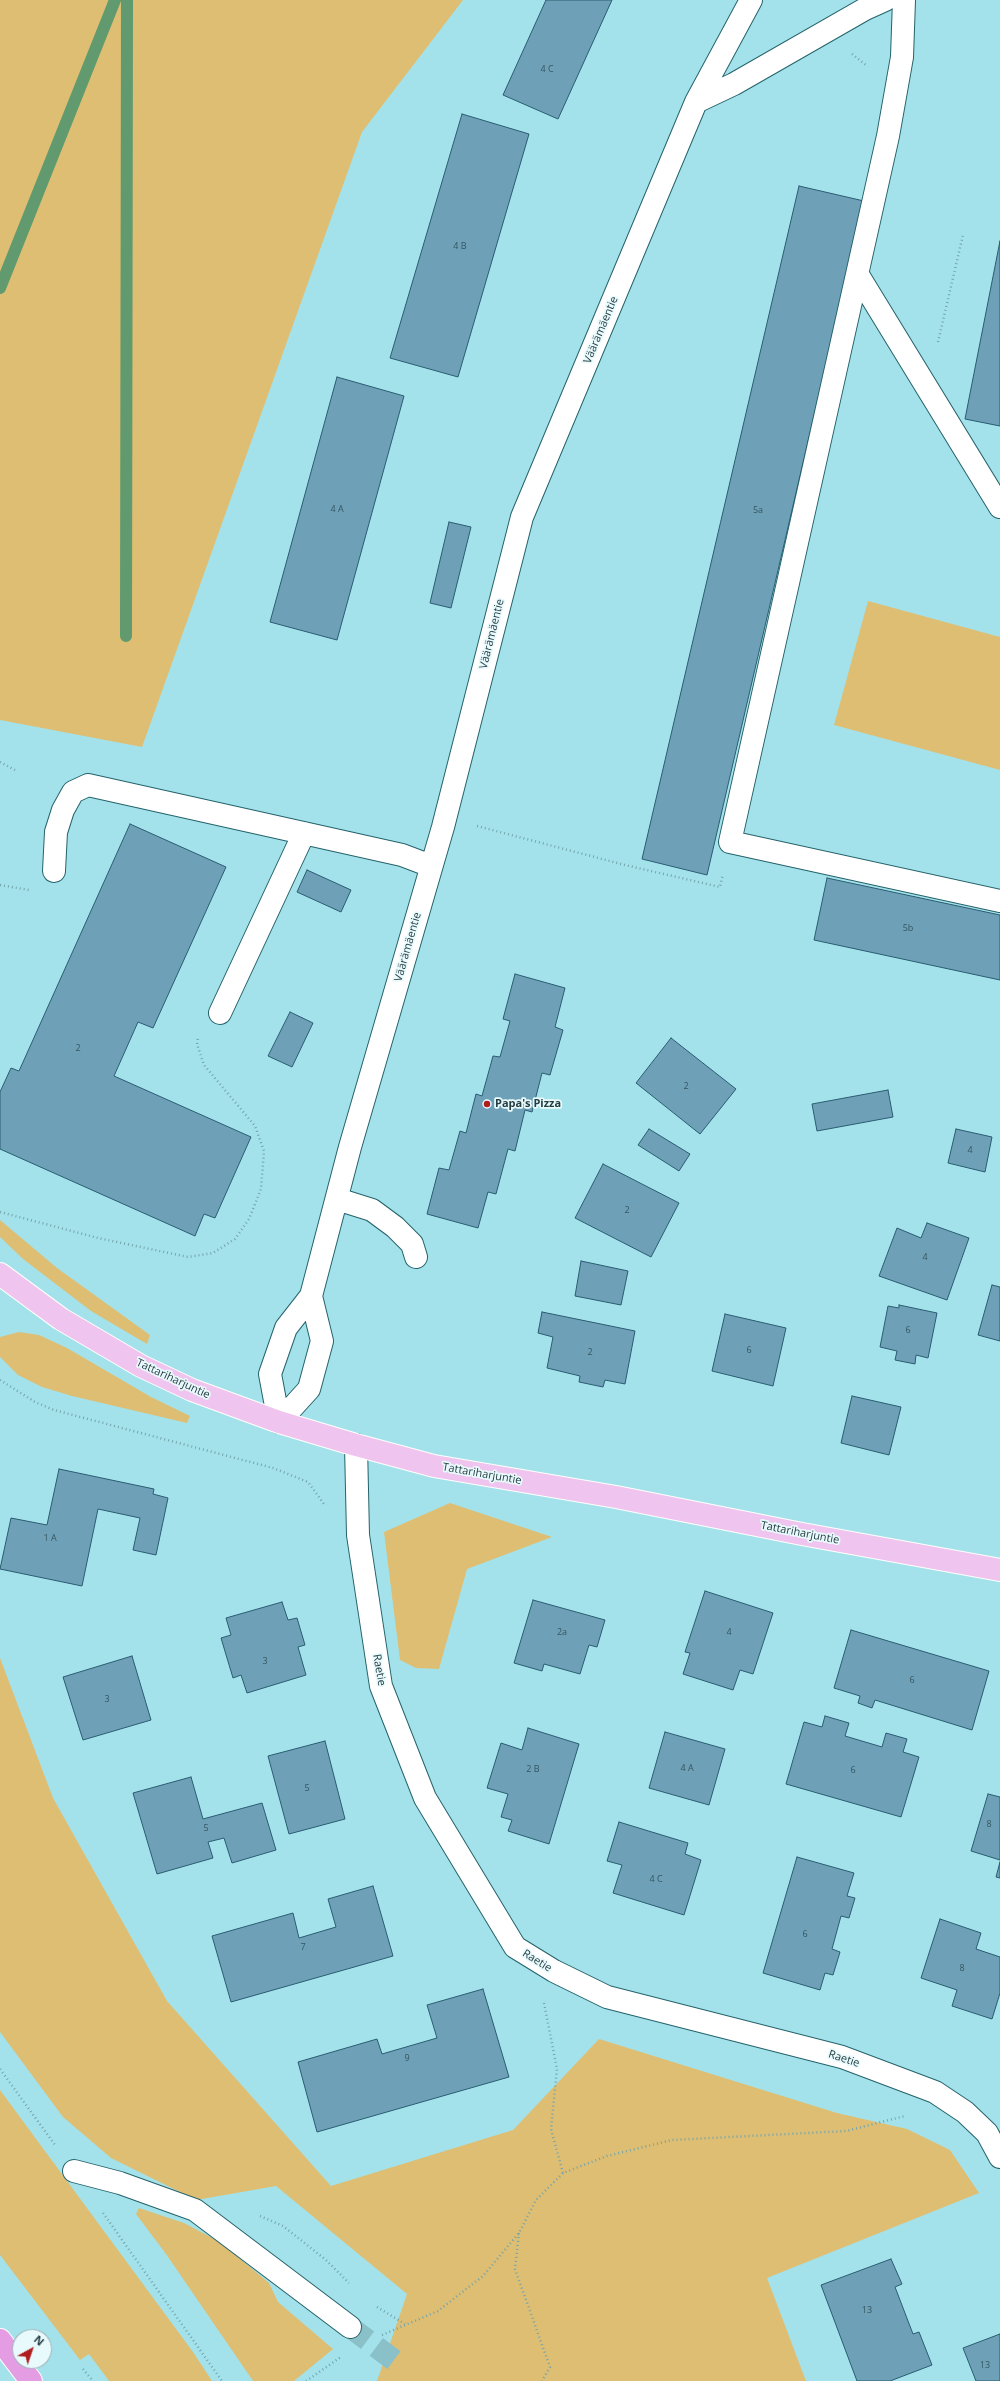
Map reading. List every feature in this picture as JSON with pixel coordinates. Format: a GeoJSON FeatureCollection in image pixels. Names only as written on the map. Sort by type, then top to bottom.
{"type":"FeatureCollection","features":[{"type":"Feature","properties":{"kind":"highway"},"geometry":{"type":"LineString","coordinates":[[0,2340],[31,2381]]}},
{"type":"Feature","properties":{"kind":"main road","name":"Tattariharjuntie"},"geometry":{"type":"LineString","coordinates":[[0,1274],[61,1319],[141,1366],[192,1390],[279,1422],[356,1445],[434,1466],[616,1497],[802,1534],[1000,1570]]}},
{"type":"Feature","properties":{"kind":"street","name":"Väärämäentie"},"geometry":{"type":"LineString","coordinates":[[279,1422],[270,1374],[286,1328],[311,1296],[350,1147],[432,866],[522,517],[696,102],[751,0]]}},
{"type":"Feature","properties":{"kind":"street"},"geometry":{"type":"LineString","coordinates":[[696,102],[734,84],[824,32],[885,0]]}},
{"type":"Feature","properties":{"kind":"street"},"geometry":{"type":"LineString","coordinates":[[904,0],[902,57],[897,89],[858,275],[730,842],[1000,901]]}},
{"type":"Feature","properties":{"kind":"street"},"geometry":{"type":"LineString","coordinates":[[858,275],[1000,507]]}},
{"type":"Feature","properties":{"kind":"street"},"geometry":{"type":"LineString","coordinates":[[54,871],[56,832],[63,810],[73,792],[88,785],[402,855],[432,866]]}},
{"type":"Feature","properties":{"kind":"street"},"geometry":{"type":"LineString","coordinates":[[220,1013],[304,834]]}},
{"type":"Feature","properties":{"kind":"street"},"geometry":{"type":"LineString","coordinates":[[337,1200],[372,1210],[395,1227],[412,1244],[416,1257]]}},
{"type":"Feature","properties":{"kind":"street","name":"Väärämäentie"},"geometry":{"type":"LineString","coordinates":[[279,1422],[309,1389],[322,1341],[311,1296]]}},
{"type":"Feature","properties":{"kind":"street","name":"Raetie"},"geometry":{"type":"LineString","coordinates":[[356,1445],[358,1536],[381,1686],[425,1798],[515,1947],[554,1971],[607,1997],[842,2057],[935,2092],[993,2129],[1000,2158]]}},
{"type":"Feature","properties":{"kind":"street"},"geometry":{"type":"LineString","coordinates":[[74,2171],[120,2183],[195,2210],[350,2327]]}},
{"type":"Feature","properties":{"kind":"path"},"geometry":{"type":"LineString","coordinates":[[824,32],[897,89]]}},
{"type":"Feature","properties":{"kind":"path"},"geometry":{"type":"LineString","coordinates":[[927,390],[963,235]]}},
{"type":"Feature","properties":{"kind":"path"},"geometry":{"type":"LineString","coordinates":[[0,762],[15,770]]}},
{"type":"Feature","properties":{"kind":"path"},"geometry":{"type":"LineString","coordinates":[[475,825],[625,865],[720,887],[730,842]]}},
{"type":"Feature","properties":{"kind":"path"},"geometry":{"type":"LineString","coordinates":[[0,1212],[98,1238],[188,1257],[213,1253],[235,1239],[249,1219],[261,1189],[264,1152],[255,1126],[204,1065],[197,1044],[198,1032],[205,1016],[220,1013]]}},
{"type":"Feature","properties":{"kind":"path"},"geometry":{"type":"LineString","coordinates":[[0,1380],[34,1402],[54,1410],[273,1468],[308,1482],[327,1508]]}},
{"type":"Feature","properties":{"kind":"path"},"geometry":{"type":"LineString","coordinates":[[543,1996],[557,2069],[551,2129],[563,2173]]}},
{"type":"Feature","properties":{"kind":"path"},"geometry":{"type":"LineString","coordinates":[[0,2070],[74,2171],[222,2381]]}},
{"type":"Feature","properties":{"kind":"path"},"geometry":{"type":"LineString","coordinates":[[406,2325],[438,2311],[483,2276],[519,2233],[536,2200],[563,2173],[607,2156],[672,2140],[846,2131],[908,2116],[935,2092]]}},
{"type":"Feature","properties":{"kind":"path"},"geometry":{"type":"LineString","coordinates":[[519,2233],[515,2269],[550,2367],[542,2381]]}},
{"type":"Feature","properties":{"kind":"path"},"geometry":{"type":"LineString","coordinates":[[83,2369],[93,2381]]}},
{"type":"Feature","properties":{"kind":"shaded area"},"geometry":{"type":"Polygon","coordinates":[[[0,0],[463,0],[362,132],[142,747],[0,720],[0,0]]]}},
{"type":"Feature","properties":{"kind":"shaded area"},"geometry":{"type":"Polygon","coordinates":[[[868,601],[1000,637],[1000,770],[834,725],[868,601]]]}},
{"type":"Feature","properties":{"kind":"shaded area"},"geometry":{"type":"Polygon","coordinates":[[[0,1220],[57,1268],[150,1335],[147,1344],[91,1311],[23,1259],[0,1237],[0,1220]]]}},
{"type":"Feature","properties":{"kind":"shaded area"},"geometry":{"type":"Polygon","coordinates":[[[19,1332],[39,1335],[67,1348],[151,1397],[190,1416],[187,1423],[72,1396],[42,1387],[18,1375],[0,1357],[0,1337],[19,1332]]]}},
{"type":"Feature","properties":{"kind":"shaded area"},"geometry":{"type":"Polygon","coordinates":[[[450,1503],[552,1537],[467,1569],[439,1669],[416,1668],[400,1660],[384,1532],[450,1503]]]}},
{"type":"Feature","properties":{"kind":"shaded area"},"geometry":{"type":"Polygon","coordinates":[[[0,1658],[53,1798],[167,2001],[331,2186],[513,2130],[599,2039],[837,2113],[907,2129],[950,2150],[979,2193],[767,2278],[806,2381],[377,2381],[407,2294],[276,2186],[196,2200],[111,2158],[63,2117],[0,2032],[0,1658]]]}},
{"type":"Feature","properties":{"kind":"shaded area"},"geometry":{"type":"Polygon","coordinates":[[[0,2090],[193,2352],[212,2381],[109,2381],[89,2354],[80,2360],[0,2255],[0,2090]]]}},
{"type":"Feature","properties":{"kind":"shaded area"},"geometry":{"type":"Polygon","coordinates":[[[139,2208],[184,2223],[220,2242],[269,2283],[278,2302],[333,2349],[294,2381],[253,2381],[166,2254],[136,2214],[139,2208]]]}},
{"type":"Feature","properties":{"kind":"building"},"geometry":{"type":"Polygon","coordinates":[[[546,0],[612,0],[558,119],[503,95],[546,0]]]}},
{"type":"Feature","properties":{"kind":"building"},"geometry":{"type":"Polygon","coordinates":[[[462,114],[529,134],[458,377],[390,358],[462,114]]]}},
{"type":"Feature","properties":{"kind":"building"},"geometry":{"type":"Polygon","coordinates":[[[799,186],[864,201],[707,875],[642,859],[799,186]]]}},
{"type":"Feature","properties":{"kind":"building"},"geometry":{"type":"Polygon","coordinates":[[[1000,241],[1000,426],[965,419],[1000,241]]]}},
{"type":"Feature","properties":{"kind":"building"},"geometry":{"type":"Polygon","coordinates":[[[337,377],[404,396],[337,640],[270,622],[337,377]]]}},
{"type":"Feature","properties":{"kind":"building"},"geometry":{"type":"Polygon","coordinates":[[[449,522],[471,527],[451,608],[430,603],[449,522]]]}},
{"type":"Feature","properties":{"kind":"building"},"geometry":{"type":"Polygon","coordinates":[[[130,824],[226,867],[153,1028],[138,1022],[114,1076],[251,1137],[215,1218],[204,1214],[195,1236],[0,1149],[0,1092],[11,1068],[19,1071],[130,824]]]}},
{"type":"Feature","properties":{"kind":"building"},"geometry":{"type":"Polygon","coordinates":[[[307,870],[351,890],[341,912],[297,892],[307,870]]]}},
{"type":"Feature","properties":{"kind":"building"},"geometry":{"type":"Polygon","coordinates":[[[827,878],[1000,915],[1000,980],[814,940],[827,878]]]}},
{"type":"Feature","properties":{"kind":"building"},"geometry":{"type":"Polygon","coordinates":[[[515,974],[565,988],[555,1027],[563,1030],[550,1075],[542,1073],[532,1112],[525,1110],[515,1151],[508,1149],[496,1194],[488,1192],[478,1228],[427,1214],[439,1168],[449,1170],[460,1131],[466,1133],[476,1094],[482,1096],[493,1056],[500,1057],[510,1021],[503,1019],[515,974]]]}},
{"type":"Feature","properties":{"kind":"building"},"geometry":{"type":"Polygon","coordinates":[[[290,1012],[313,1023],[292,1067],[268,1056],[290,1012]]]}},
{"type":"Feature","properties":{"kind":"building"},"geometry":{"type":"Polygon","coordinates":[[[671,1038],[736,1089],[700,1134],[636,1083],[671,1038]]]}},
{"type":"Feature","properties":{"kind":"building"},"geometry":{"type":"Polygon","coordinates":[[[888,1090],[893,1117],[817,1131],[812,1104],[888,1090]]]}},
{"type":"Feature","properties":{"kind":"building"},"geometry":{"type":"Polygon","coordinates":[[[649,1129],[690,1154],[679,1171],[638,1145],[649,1129]]]}},
{"type":"Feature","properties":{"kind":"building"},"geometry":{"type":"Polygon","coordinates":[[[956,1129],[992,1137],[985,1172],[948,1163],[956,1129]]]}},
{"type":"Feature","properties":{"kind":"building"},"geometry":{"type":"Polygon","coordinates":[[[603,1164],[679,1203],[651,1257],[575,1218],[603,1164]]]}},
{"type":"Feature","properties":{"kind":"building"},"geometry":{"type":"Polygon","coordinates":[[[927,1223],[969,1238],[947,1300],[879,1276],[897,1228],[921,1238],[927,1223]]]}},
{"type":"Feature","properties":{"kind":"building"},"geometry":{"type":"Polygon","coordinates":[[[581,1261],[628,1271],[621,1305],[575,1296],[581,1261]]]}},
{"type":"Feature","properties":{"kind":"building"},"geometry":{"type":"Polygon","coordinates":[[[992,1285],[1000,1287],[1000,1341],[978,1335],[992,1285]]]}},
{"type":"Feature","properties":{"kind":"building"},"geometry":{"type":"Polygon","coordinates":[[[899,1305],[937,1313],[928,1358],[916,1355],[915,1364],[895,1360],[897,1351],[880,1347],[888,1306],[899,1308],[899,1305]]]}},
{"type":"Feature","properties":{"kind":"building"},"geometry":{"type":"Polygon","coordinates":[[[542,1312],[635,1331],[625,1384],[605,1380],[603,1387],[579,1382],[580,1376],[547,1368],[553,1337],[538,1333],[542,1312]]]}},
{"type":"Feature","properties":{"kind":"building"},"geometry":{"type":"Polygon","coordinates":[[[725,1314],[786,1328],[773,1386],[712,1371],[725,1314]]]}},
{"type":"Feature","properties":{"kind":"building"},"geometry":{"type":"Polygon","coordinates":[[[852,1396],[901,1407],[889,1455],[841,1443],[852,1396]]]}},
{"type":"Feature","properties":{"kind":"building"},"geometry":{"type":"Polygon","coordinates":[[[59,1469],[154,1489],[153,1494],[168,1498],[156,1555],[133,1550],[140,1518],[98,1509],[82,1586],[0,1569],[11,1518],[47,1525],[59,1469]]]}},
{"type":"Feature","properties":{"kind":"building"},"geometry":{"type":"Polygon","coordinates":[[[705,1591],[773,1613],[753,1674],[740,1670],[733,1690],[683,1674],[690,1653],[685,1652],[705,1591]]]}},
{"type":"Feature","properties":{"kind":"building"},"geometry":{"type":"Polygon","coordinates":[[[533,1600],[605,1620],[597,1647],[589,1645],[580,1674],[544,1664],[542,1671],[514,1663],[533,1600]]]}},
{"type":"Feature","properties":{"kind":"building"},"geometry":{"type":"Polygon","coordinates":[[[282,1602],[288,1620],[297,1618],[305,1645],[298,1647],[306,1675],[247,1693],[241,1675],[233,1678],[221,1638],[231,1635],[226,1618],[282,1602]]]}},
{"type":"Feature","properties":{"kind":"building"},"geometry":{"type":"Polygon","coordinates":[[[851,1630],[989,1671],[972,1730],[875,1700],[872,1708],[858,1703],[860,1696],[834,1688],[851,1630]]]}},
{"type":"Feature","properties":{"kind":"building"},"geometry":{"type":"Polygon","coordinates":[[[132,1656],[151,1720],[83,1740],[63,1677],[132,1656]]]}},
{"type":"Feature","properties":{"kind":"building"},"geometry":{"type":"Polygon","coordinates":[[[825,1716],[849,1723],[845,1736],[882,1747],[886,1733],[907,1739],[903,1752],[919,1757],[901,1817],[786,1784],[804,1722],[822,1727],[825,1716]]]}},
{"type":"Feature","properties":{"kind":"building"},"geometry":{"type":"Polygon","coordinates":[[[528,1728],[579,1744],[549,1844],[508,1831],[512,1820],[501,1817],[508,1794],[487,1788],[501,1743],[522,1750],[528,1728]]]}},
{"type":"Feature","properties":{"kind":"building"},"geometry":{"type":"Polygon","coordinates":[[[665,1732],[725,1749],[709,1805],[649,1788],[665,1732]]]}},
{"type":"Feature","properties":{"kind":"building"},"geometry":{"type":"Polygon","coordinates":[[[325,1741],[345,1819],[289,1834],[268,1756],[325,1741]]]}},
{"type":"Feature","properties":{"kind":"building"},"geometry":{"type":"Polygon","coordinates":[[[191,1777],[203,1819],[262,1803],[276,1850],[232,1863],[224,1838],[208,1842],[213,1858],[157,1874],[133,1793],[191,1777]]]}},
{"type":"Feature","properties":{"kind":"building"},"geometry":{"type":"Polygon","coordinates":[[[988,1794],[1000,1797],[1000,1860],[971,1851],[988,1794]]]}},
{"type":"Feature","properties":{"kind":"building"},"geometry":{"type":"Polygon","coordinates":[[[619,1822],[688,1843],[685,1854],[701,1860],[684,1915],[613,1893],[622,1865],[607,1861],[619,1822]]]}},
{"type":"Feature","properties":{"kind":"building"},"geometry":{"type":"Polygon","coordinates":[[[797,1857],[854,1873],[847,1896],[855,1898],[849,1918],[841,1916],[832,1949],[840,1952],[833,1975],[825,1973],[820,1990],[763,1973],[797,1857]]]}},
{"type":"Feature","properties":{"kind":"building"},"geometry":{"type":"Polygon","coordinates":[[[1000,1862],[1000,1878],[996,1877],[1000,1862]]]}},
{"type":"Feature","properties":{"kind":"building"},"geometry":{"type":"Polygon","coordinates":[[[373,1886],[393,1956],[231,2002],[212,1936],[293,1913],[299,1938],[336,1927],[328,1899],[373,1886]]]}},
{"type":"Feature","properties":{"kind":"building"},"geometry":{"type":"Polygon","coordinates":[[[940,1919],[981,1933],[976,1949],[1000,1957],[1000,1993],[992,2019],[952,2006],[957,1990],[921,1978],[940,1919]]]}},
{"type":"Feature","properties":{"kind":"building"},"geometry":{"type":"Polygon","coordinates":[[[483,1989],[509,2077],[317,2132],[298,2062],[377,2039],[382,2054],[437,2038],[427,2005],[483,1989]]]}},
{"type":"Feature","properties":{"kind":"building"},"geometry":{"type":"Polygon","coordinates":[[[891,2259],[902,2284],[895,2287],[913,2334],[919,2332],[932,2365],[890,2381],[857,2381],[821,2285],[891,2259]]]}},
{"type":"Feature","properties":{"kind":"building"},"geometry":{"type":"Polygon","coordinates":[[[1000,2334],[1000,2381],[976,2381],[963,2348],[1000,2334]]]}},
{"type":"Feature","properties":{"kind":"waterway"},"geometry":{"type":"LineString","coordinates":[[0,288],[115,0]]}},
{"type":"Feature","properties":{"kind":"waterway"},"geometry":{"type":"LineString","coordinates":[[126,636],[127,0]]}},
{"type":"Feature","properties":{"kind":"tunnel"},"geometry":{"type":"LineString","coordinates":[[350,2327],[399,2364]]}},
{"type":"Feature","properties":{"kind":"place","name":"Papa's Pizza"},"geometry":{"type":"Point","coordinates":[487,1104]}}]}
